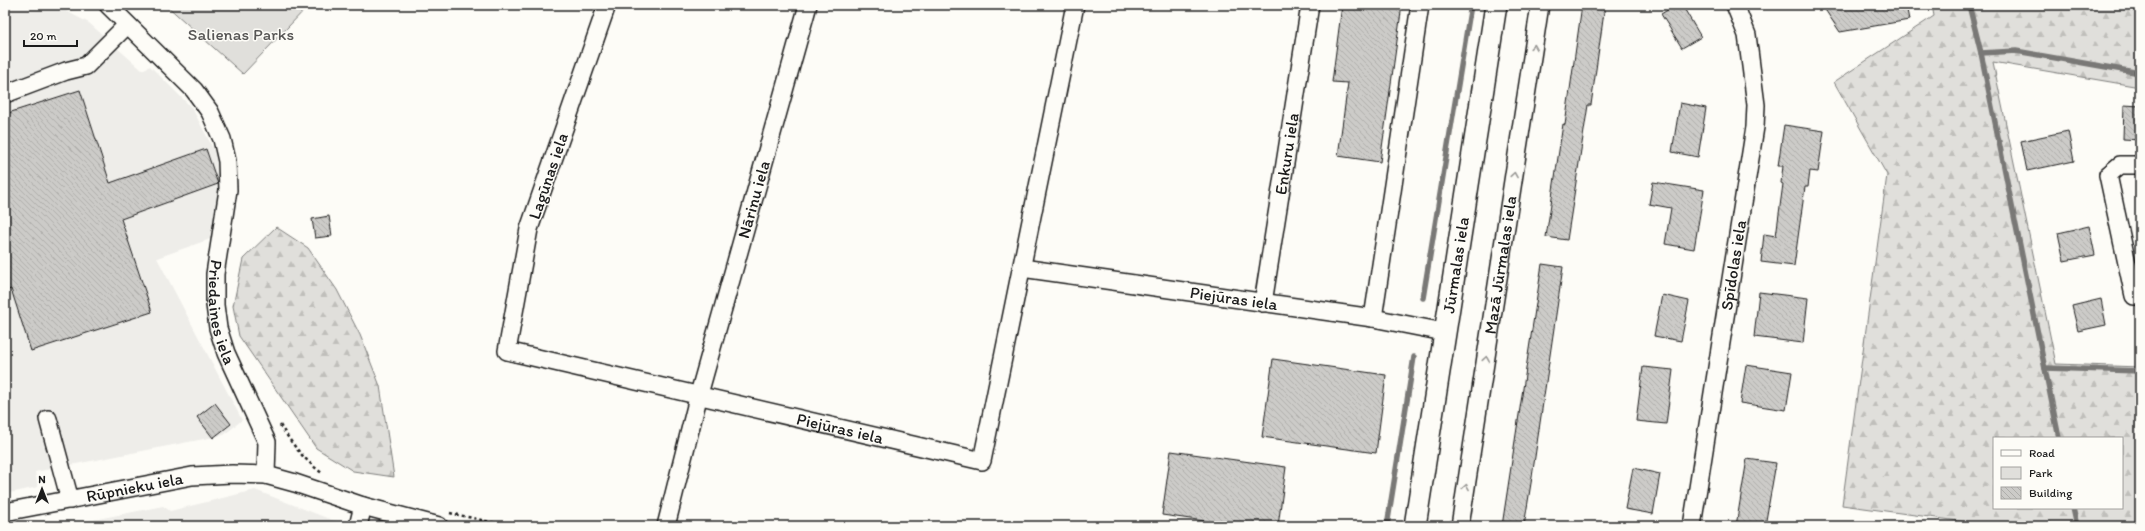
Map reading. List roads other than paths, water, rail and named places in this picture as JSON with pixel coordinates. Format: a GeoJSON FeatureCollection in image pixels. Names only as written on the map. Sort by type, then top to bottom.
{"type":"FeatureCollection","features":[{"type":"Feature","properties":{"kind":"main road","name":"Jūrmalas iela"},"geometry":{"type":"LineString","coordinates":[[1415,526],[1496,5]]}},
{"type":"Feature","properties":{"kind":"street","name":"Priedaines iela"},"geometry":{"type":"LineString","coordinates":[[108,5],[194,90],[210,112],[222,139],[228,160],[228,190],[215,274],[215,305],[218,328],[226,353],[267,442],[266,475]]}},
{"type":"Feature","properties":{"kind":"street","name":"Lagūnas iela"},"geometry":{"type":"LineString","coordinates":[[507,351],[530,229],[607,5]]}},
{"type":"Feature","properties":{"kind":"street","name":"Nāriņu iela"},"geometry":{"type":"LineString","coordinates":[[666,526],[699,394],[808,5]]}},
{"type":"Feature","properties":{"kind":"street","name":"Piejūras iela"},"geometry":{"type":"LineString","coordinates":[[507,351],[699,394],[982,461],[1076,5]]}},
{"type":"Feature","properties":{"kind":"street","name":"Enkuru iela"},"geometry":{"type":"LineString","coordinates":[[1263,303],[1310,5]]}},
{"type":"Feature","properties":{"kind":"street"},"geometry":{"type":"LineString","coordinates":[[1373,318],[1420,5]]}},
{"type":"Feature","properties":{"kind":"street","name":"Mazā Jūrmalas iela"},"geometry":{"type":"LineString","coordinates":[[1460,526],[1540,5]]}},
{"type":"Feature","properties":{"kind":"street","name":"Spīdolas iela"},"geometry":{"type":"LineString","coordinates":[[1692,526],[1755,127],[1756,105],[1747,35],[1735,5]]}},
{"type":"Feature","properties":{"kind":"street"},"geometry":{"type":"LineString","coordinates":[[5,94],[66,71],[86,66],[127,25]]}},
{"type":"Feature","properties":{"kind":"street"},"geometry":{"type":"LineString","coordinates":[[2140,165],[2120,165],[2108,175],[2134,296],[2140,296]]}},
{"type":"Feature","properties":{"kind":"street","name":"Piejūras iela"},"geometry":{"type":"LineString","coordinates":[[1022,268],[1373,318],[1444,332]]}},
{"type":"Feature","properties":{"kind":"street"},"geometry":{"type":"LineString","coordinates":[[48,419],[70,500]]}},
{"type":"Feature","properties":{"kind":"street"},"geometry":{"type":"LineString","coordinates":[[266,475],[295,483],[363,506],[443,519]]}},
{"type":"Feature","properties":{"kind":"street","name":"Rūpnieku iela"},"geometry":{"type":"LineString","coordinates":[[5,512],[192,476],[266,475]]}},
{"type":"Feature","properties":{"kind":"street"},"geometry":{"type":"LineString","coordinates":[[358,526],[363,506]]}},
{"type":"Feature","properties":{"kind":"waterway"},"geometry":{"type":"LineString","coordinates":[[1423,298],[1471,5]]}},
{"type":"Feature","properties":{"kind":"waterway"},"geometry":{"type":"LineString","coordinates":[[1969,5],[1981,53],[2059,437]]}},
{"type":"Feature","properties":{"kind":"waterway"},"geometry":{"type":"LineString","coordinates":[[1981,53],[2016,51],[2140,73]]}},
{"type":"Feature","properties":{"kind":"waterway"},"geometry":{"type":"LineString","coordinates":[[1387,526],[1414,357]]}},
{"type":"Feature","properties":{"kind":"waterway"},"geometry":{"type":"LineString","coordinates":[[2045,368],[2140,371]]}},
{"type":"Feature","properties":{"kind":"waterway"},"geometry":{"type":"LineString","coordinates":[[2073,509],[2077,526]]}},
{"type":"Feature","properties":{"kind":"park label","name":"Salienas Parks"},"geometry":{"type":"Point","coordinates":[241,34]}}]}
